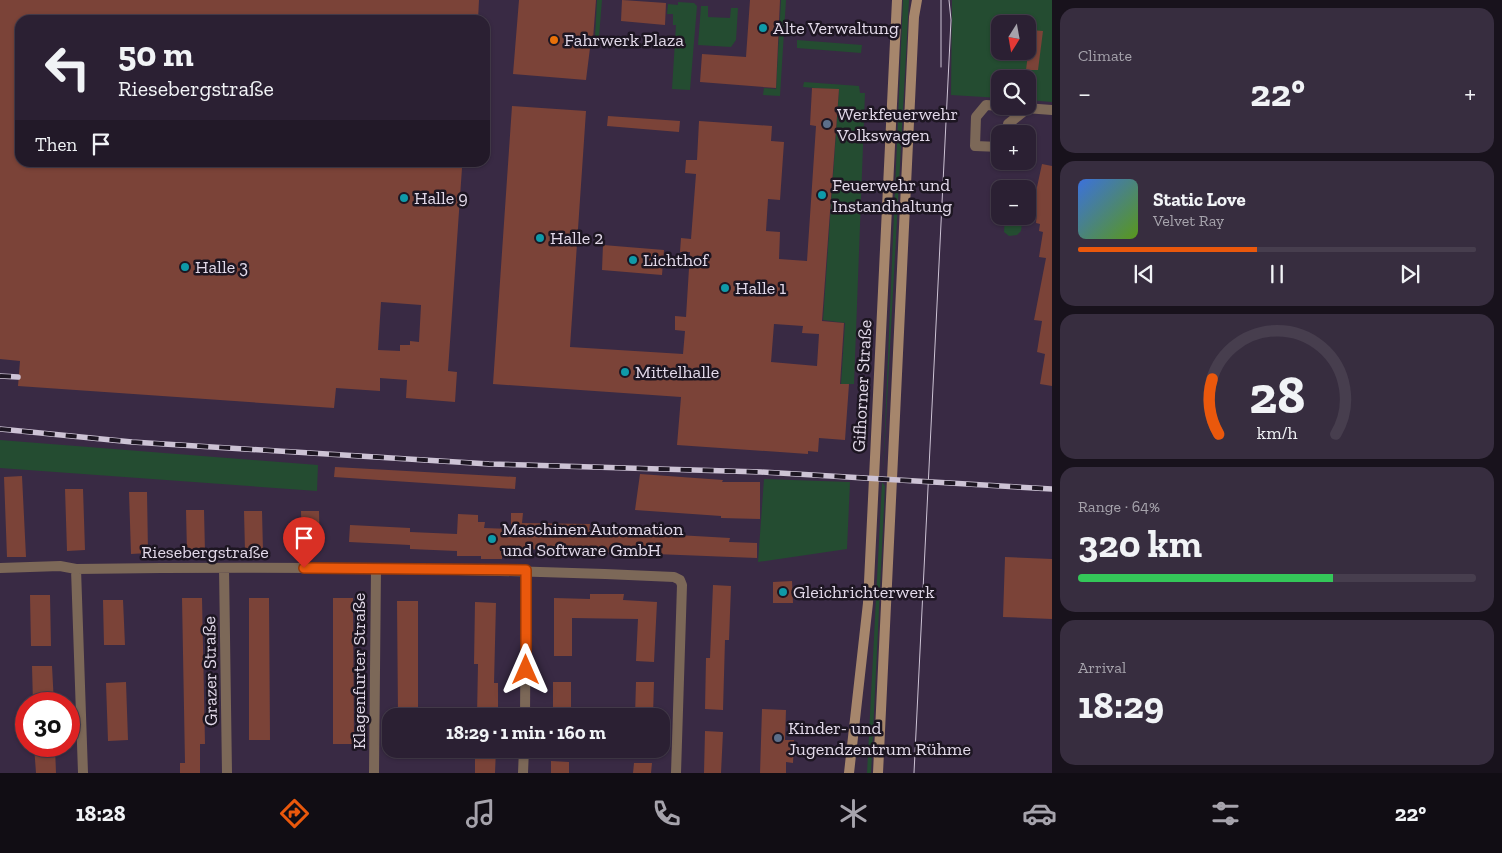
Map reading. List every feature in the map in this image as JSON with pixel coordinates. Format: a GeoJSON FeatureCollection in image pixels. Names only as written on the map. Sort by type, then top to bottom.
{"type":"FeatureCollection","features":[{"type":"Feature","properties":{"kind":"main road","name":"Gifhorner Straße"},"geometry":{"type":"LineString","coordinates":[[849,773],[868,603],[897,0]]}},
{"type":"Feature","properties":{"kind":"main road","name":"Gifhorner Straße"},"geometry":{"type":"LineString","coordinates":[[878,773],[914,18],[917,0]]}},
{"type":"Feature","properties":{"kind":"street"},"geometry":{"type":"LineString","coordinates":[[991,105],[986,105],[976,116],[975,146],[991,147]]}},
{"type":"Feature","properties":{"kind":"street"},"geometry":{"type":"LineString","coordinates":[[1036,109],[1052,110]]}},
{"type":"Feature","properties":{"kind":"street"},"geometry":{"type":"LineString","coordinates":[[1008,125],[1019,115]]}},
{"type":"Feature","properties":{"kind":"street","name":"Riesebergstraße"},"geometry":{"type":"LineString","coordinates":[[0,568],[60,566],[76,569],[526,570],[674,577],[680,580],[676,773]]}},
{"type":"Feature","properties":{"kind":"street","name":"Grazer Straße"},"geometry":{"type":"LineString","coordinates":[[224,568],[227,773]]}},
{"type":"Feature","properties":{"kind":"street"},"geometry":{"type":"LineString","coordinates":[[76,569],[83,773]]}},
{"type":"Feature","properties":{"kind":"street","name":"Klagenfurter Straße"},"geometry":{"type":"LineString","coordinates":[[374,773],[376,569]]}},
{"type":"Feature","properties":{"kind":"street"},"geometry":{"type":"LineString","coordinates":[[525,708],[526,570]]}},
{"type":"Feature","properties":{"kind":"street"},"geometry":{"type":"LineString","coordinates":[[523,773],[524,758]]}},
{"type":"Feature","properties":{"kind":"green space"},"geometry":{"type":"Polygon","coordinates":[[[597,0],[602,0],[599,37],[595,37],[597,0]]]}},
{"type":"Feature","properties":{"kind":"green space"},"geometry":{"type":"Polygon","coordinates":[[[781,0],[786,0],[780,96],[763,95],[764,88],[776,89],[781,0]]]}},
{"type":"Feature","properties":{"kind":"green space"},"geometry":{"type":"Polygon","coordinates":[[[903,0],[909,0],[883,475],[903,0]]]}},
{"type":"Feature","properties":{"kind":"green space"},"geometry":{"type":"Polygon","coordinates":[[[952,0],[1052,0],[1052,102],[1036,101],[1036,70],[991,70],[991,97],[951,95],[952,0]]]}},
{"type":"Feature","properties":{"kind":"green space"},"geometry":{"type":"Polygon","coordinates":[[[678,2],[694,3],[697,6],[690,90],[672,89],[676,25],[673,25],[673,14],[667,14],[668,4],[678,5],[678,2]]]}},
{"type":"Feature","properties":{"kind":"green space"},"geometry":{"type":"Polygon","coordinates":[[[701,6],[708,6],[708,17],[730,18],[731,8],[738,8],[736,40],[731,47],[698,45],[701,6]]]}},
{"type":"Feature","properties":{"kind":"green space"},"geometry":{"type":"Polygon","coordinates":[[[797,40],[862,45],[861,53],[797,48],[797,40]]]}},
{"type":"Feature","properties":{"kind":"green space"},"geometry":{"type":"Polygon","coordinates":[[[804,82],[859,86],[860,93],[865,93],[854,384],[841,384],[845,323],[823,320],[839,90],[803,87],[804,82]]]}},
{"type":"Feature","properties":{"kind":"green space"},"geometry":{"type":"Polygon","coordinates":[[[1004,225],[1022,225],[1021,231],[1017,235],[1009,236],[1004,232],[1004,225]]]}},
{"type":"Feature","properties":{"kind":"green space"},"geometry":{"type":"Polygon","coordinates":[[[0,440],[318,465],[317,491],[0,468],[0,440]]]}},
{"type":"Feature","properties":{"kind":"green space"},"geometry":{"type":"Polygon","coordinates":[[[764,479],[850,482],[847,549],[758,562],[764,479]]]}},
{"type":"Feature","properties":{"kind":"green space"},"geometry":{"type":"Polygon","coordinates":[[[882,482],[885,486],[871,773],[867,773],[882,482]]]}},
{"type":"Feature","properties":{"kind":"building","name":"Halle 3"},"geometry":{"type":"Polygon","coordinates":[[[0,0],[479,0],[478,15],[15,15],[15,167],[462,168],[448,371],[457,372],[455,402],[406,398],[407,380],[380,378],[380,391],[336,388],[334,408],[18,386],[20,361],[0,359],[0,0]],[[381,302],[378,350],[400,351],[400,345],[410,345],[410,341],[419,342],[421,305],[381,302]]]}},
{"type":"Feature","properties":{"kind":"building","name":"Fahrwerk Plaza"},"geometry":{"type":"Polygon","coordinates":[[[519,0],[596,0],[593,39],[591,40],[586,80],[513,74],[519,0]]]}},
{"type":"Feature","properties":{"kind":"building"},"geometry":{"type":"Polygon","coordinates":[[[622,0],[666,3],[665,25],[621,21],[622,0]]]}},
{"type":"Feature","properties":{"kind":"building","name":"Alte Verwaltung"},"geometry":{"type":"Polygon","coordinates":[[[750,0],[780,0],[776,88],[700,82],[702,54],[746,57],[750,0]]]}},
{"type":"Feature","properties":{"kind":"building"},"geometry":{"type":"Polygon","coordinates":[[[1036,30],[1043,31],[1038,70],[1026,70],[1027,60],[1036,60],[1036,30]]]}},
{"type":"Feature","properties":{"kind":"building"},"geometry":{"type":"Polygon","coordinates":[[[812,88],[839,89],[822,321],[844,323],[840,384],[849,384],[845,440],[819,438],[818,452],[808,451],[808,454],[677,445],[681,397],[493,384],[512,106],[586,111],[570,347],[683,354],[685,331],[675,330],[675,316],[686,317],[690,252],[680,252],[681,238],[691,239],[696,174],[685,173],[686,160],[697,160],[699,121],[772,126],[771,141],[784,142],[780,200],[768,199],[766,231],[780,232],[779,259],[807,261],[816,126],[810,125],[812,88]],[[774,324],[771,362],[817,366],[819,334],[802,333],[803,326],[774,324]]]}},
{"type":"Feature","properties":{"kind":"building"},"geometry":{"type":"Polygon","coordinates":[[[608,116],[680,121],[679,132],[607,126],[608,116]]]}},
{"type":"Feature","properties":{"kind":"building"},"geometry":{"type":"Polygon","coordinates":[[[1042,164],[1052,166],[1052,386],[1040,384],[1045,354],[1037,352],[1042,321],[1034,320],[1046,258],[1039,257],[1043,232],[1039,231],[1040,224],[1036,223],[1036,192],[1042,164]]]}},
{"type":"Feature","properties":{"kind":"building","name":"Lichthof"},"geometry":{"type":"Polygon","coordinates":[[[603,245],[664,250],[662,275],[602,270],[603,245]]]}},
{"type":"Feature","properties":{"kind":"building"},"geometry":{"type":"Polygon","coordinates":[[[335,467],[516,477],[515,489],[334,477],[335,467]]]}},
{"type":"Feature","properties":{"kind":"building"},"geometry":{"type":"Polygon","coordinates":[[[640,474],[723,480],[722,482],[760,482],[760,519],[721,518],[721,516],[635,510],[640,474]]]}},
{"type":"Feature","properties":{"kind":"building"},"geometry":{"type":"Polygon","coordinates":[[[22,476],[26,557],[7,557],[4,477],[22,476]]]}},
{"type":"Feature","properties":{"kind":"building"},"geometry":{"type":"Polygon","coordinates":[[[65,489],[83,489],[85,550],[67,551],[65,489]]]}},
{"type":"Feature","properties":{"kind":"building"},"geometry":{"type":"Polygon","coordinates":[[[129,492],[147,492],[148,553],[131,554],[129,492]]]}},
{"type":"Feature","properties":{"kind":"building"},"geometry":{"type":"Polygon","coordinates":[[[186,510],[204,510],[205,552],[187,552],[186,510]]]}},
{"type":"Feature","properties":{"kind":"building"},"geometry":{"type":"Polygon","coordinates":[[[244,511],[262,511],[263,551],[245,551],[244,511]]]}},
{"type":"Feature","properties":{"kind":"building"},"geometry":{"type":"Polygon","coordinates":[[[301,511],[319,511],[320,552],[302,551],[301,511]]]}},
{"type":"Feature","properties":{"kind":"building"},"geometry":{"type":"Polygon","coordinates":[[[511,513],[523,513],[522,523],[590,524],[589,530],[730,538],[729,542],[757,543],[757,558],[502,548],[502,559],[481,559],[481,556],[457,556],[457,551],[410,549],[410,545],[349,542],[350,525],[410,528],[410,532],[457,534],[458,514],[478,515],[478,522],[485,522],[484,528],[511,529],[511,513]]]}},
{"type":"Feature","properties":{"kind":"building"},"geometry":{"type":"Polygon","coordinates":[[[1005,557],[1052,559],[1052,619],[1003,617],[1005,557]]]}},
{"type":"Feature","properties":{"kind":"building","name":"Gleichrichterwerk"},"geometry":{"type":"Polygon","coordinates":[[[792,581],[793,603],[773,603],[773,582],[792,581]]]}},
{"type":"Feature","properties":{"kind":"building"},"geometry":{"type":"Polygon","coordinates":[[[713,585],[731,586],[729,640],[725,640],[723,710],[705,709],[706,658],[710,658],[713,585]]]}},
{"type":"Feature","properties":{"kind":"building"},"geometry":{"type":"Polygon","coordinates":[[[590,594],[624,594],[623,600],[657,602],[654,662],[636,661],[638,619],[572,618],[572,656],[554,656],[554,598],[590,599],[590,594]]]}},
{"type":"Feature","properties":{"kind":"building"},"geometry":{"type":"Polygon","coordinates":[[[30,595],[50,595],[51,646],[31,646],[30,595]]]}},
{"type":"Feature","properties":{"kind":"building"},"geometry":{"type":"Polygon","coordinates":[[[182,598],[202,598],[205,744],[200,744],[200,773],[180,773],[180,763],[185,763],[182,598]]]}},
{"type":"Feature","properties":{"kind":"building"},"geometry":{"type":"Polygon","coordinates":[[[249,598],[269,598],[270,740],[249,740],[249,598]]]}},
{"type":"Feature","properties":{"kind":"building"},"geometry":{"type":"Polygon","coordinates":[[[333,598],[353,598],[354,744],[333,744],[333,598]]]}},
{"type":"Feature","properties":{"kind":"building"},"geometry":{"type":"Polygon","coordinates":[[[103,600],[123,600],[125,645],[104,645],[103,600]]]}},
{"type":"Feature","properties":{"kind":"building"},"geometry":{"type":"Polygon","coordinates":[[[397,601],[418,601],[418,708],[398,708],[397,601]]]}},
{"type":"Feature","properties":{"kind":"building"},"geometry":{"type":"Polygon","coordinates":[[[475,602],[496,603],[494,683],[498,683],[498,708],[477,708],[478,664],[474,664],[475,602]]]}},
{"type":"Feature","properties":{"kind":"building"},"geometry":{"type":"Polygon","coordinates":[[[32,666],[52,666],[53,692],[33,692],[32,666]]]}},
{"type":"Feature","properties":{"kind":"building"},"geometry":{"type":"Polygon","coordinates":[[[126,682],[128,740],[108,741],[106,683],[126,682]]]}},
{"type":"Feature","properties":{"kind":"building"},"geometry":{"type":"Polygon","coordinates":[[[553,682],[571,682],[571,708],[553,708],[553,682]]]}},
{"type":"Feature","properties":{"kind":"building"},"geometry":{"type":"Polygon","coordinates":[[[636,682],[654,682],[653,708],[635,708],[636,682]]]}},
{"type":"Feature","properties":{"kind":"building"},"geometry":{"type":"Polygon","coordinates":[[[762,709],[786,710],[785,740],[794,740],[793,763],[786,762],[786,773],[760,773],[762,709]]]}},
{"type":"Feature","properties":{"kind":"building"},"geometry":{"type":"Polygon","coordinates":[[[705,731],[723,732],[721,773],[704,773],[705,731]]]}},
{"type":"Feature","properties":{"kind":"building"},"geometry":{"type":"Polygon","coordinates":[[[35,757],[55,757],[56,773],[36,773],[35,757]]]}},
{"type":"Feature","properties":{"kind":"building"},"geometry":{"type":"Polygon","coordinates":[[[475,758],[496,758],[495,773],[475,773],[475,758]]]}},
{"type":"Feature","properties":{"kind":"building"},"geometry":{"type":"Polygon","coordinates":[[[551,761],[569,762],[569,773],[551,773],[551,761]]]}},
{"type":"Feature","properties":{"kind":"building"},"geometry":{"type":"Polygon","coordinates":[[[634,763],[652,763],[651,773],[633,773],[634,763]]]}},
{"type":"Feature","properties":{"kind":"tram line"},"geometry":{"type":"LineString","coordinates":[[941,0],[941,67]]}},
{"type":"Feature","properties":{"kind":"tram line"},"geometry":{"type":"LineString","coordinates":[[914,773],[951,20],[949,0]]}},
{"type":"Feature","properties":{"kind":"railway"},"geometry":{"type":"LineString","coordinates":[[0,376],[18,377]]}},
{"type":"Feature","properties":{"kind":"railway"},"geometry":{"type":"LineString","coordinates":[[0,429],[132,442],[489,464],[761,472],[1052,489]]}},
{"type":"Feature","properties":{"kind":"place","name":"Alte Verwaltung"},"geometry":{"type":"Point","coordinates":[763,28]}},
{"type":"Feature","properties":{"kind":"place","name":"Fahrwerk Plaza"},"geometry":{"type":"Point","coordinates":[554,40]}},
{"type":"Feature","properties":{"kind":"place","name":"Werkfeuerwehr Volkswagen"},"geometry":{"type":"Point","coordinates":[827,124]}},
{"type":"Feature","properties":{"kind":"place","name":"Feuerwehr und Instandhaltung"},"geometry":{"type":"Point","coordinates":[822,195]}},
{"type":"Feature","properties":{"kind":"place","name":"Halle 9"},"geometry":{"type":"Point","coordinates":[404,198]}},
{"type":"Feature","properties":{"kind":"place","name":"Halle 2"},"geometry":{"type":"Point","coordinates":[540,238]}},
{"type":"Feature","properties":{"kind":"place","name":"Lichthof"},"geometry":{"type":"Point","coordinates":[633,260]}},
{"type":"Feature","properties":{"kind":"place","name":"Halle 3"},"geometry":{"type":"Point","coordinates":[185,267]}},
{"type":"Feature","properties":{"kind":"place","name":"Halle 1"},"geometry":{"type":"Point","coordinates":[725,288]}},
{"type":"Feature","properties":{"kind":"place","name":"Mittelhalle"},"geometry":{"type":"Point","coordinates":[625,372]}},
{"type":"Feature","properties":{"kind":"place","name":"Maschinen Automation und Software GmbH"},"geometry":{"type":"Point","coordinates":[492,539]}},
{"type":"Feature","properties":{"kind":"place","name":"Gleichrichterwerk"},"geometry":{"type":"Point","coordinates":[783,592]}},
{"type":"Feature","properties":{"kind":"place","name":"Kinder- und Jugendzentrum Rühme"},"geometry":{"type":"Point","coordinates":[778,738]}},
{"type":"Feature","properties":{"kind":"route"},"geometry":{"type":"LineString","coordinates":[[304,568],[526,570],[526,670]]}}]}
